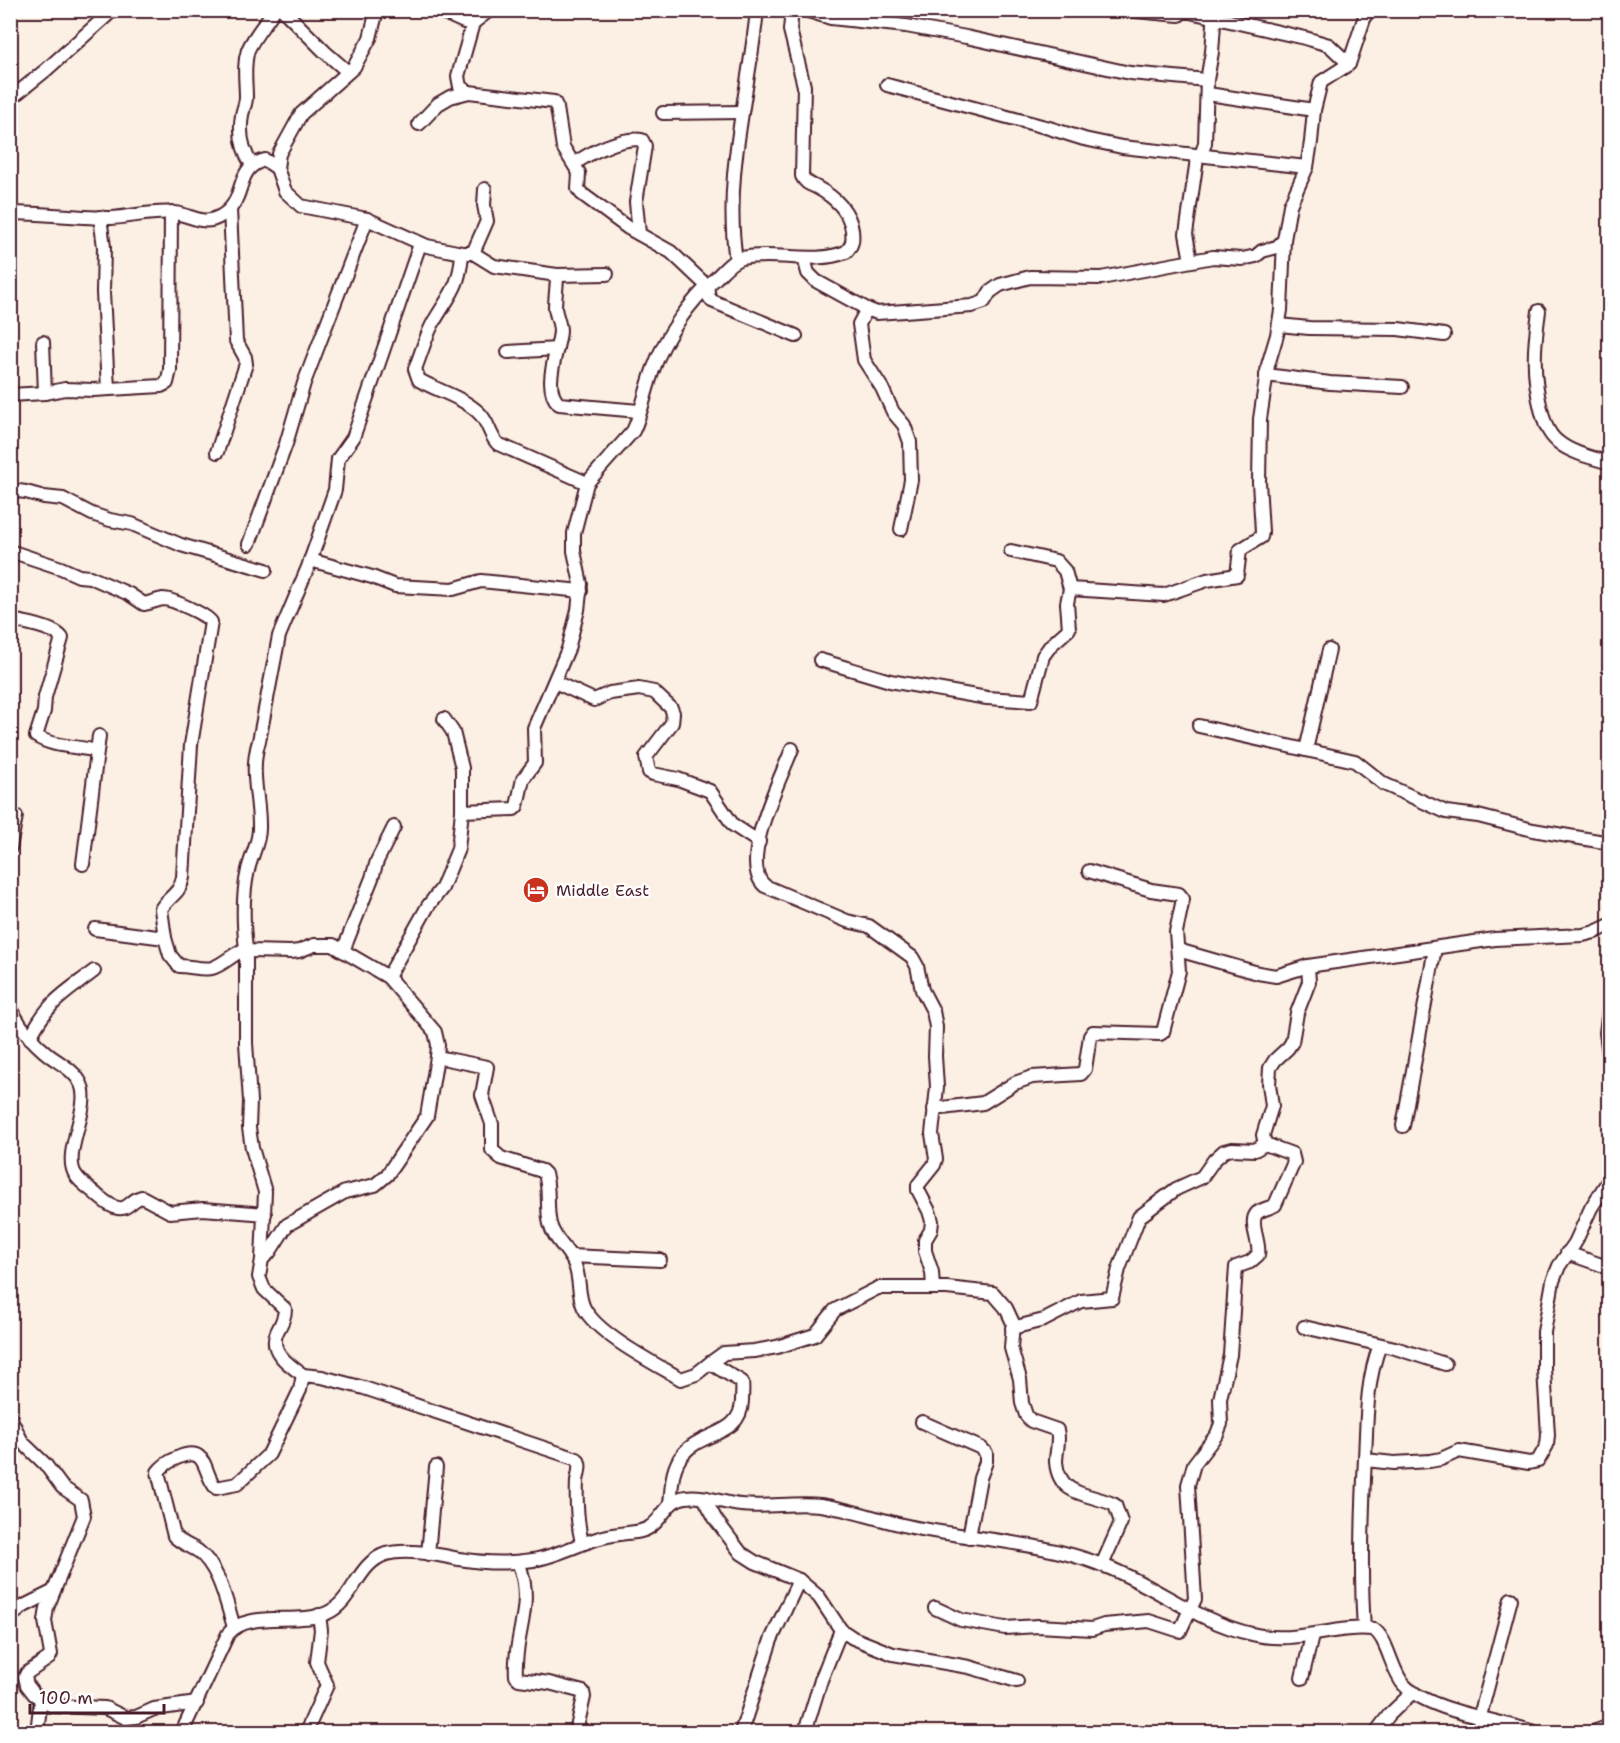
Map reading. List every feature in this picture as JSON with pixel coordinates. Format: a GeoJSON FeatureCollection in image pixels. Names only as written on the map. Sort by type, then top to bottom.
{"type":"FeatureCollection","features":[{"type":"Feature","properties":{"kind":"street"},"geometry":{"type":"LineString","coordinates":[[10,99],[113,10]]}},
{"type":"Feature","properties":{"kind":"street"},"geometry":{"type":"LineString","coordinates":[[252,165],[245,155],[241,119],[246,101],[244,82],[246,59],[251,44],[274,10]]}},
{"type":"Feature","properties":{"kind":"street"},"geometry":{"type":"LineString","coordinates":[[283,10],[348,72]]}},
{"type":"Feature","properties":{"kind":"street"},"geometry":{"type":"LineString","coordinates":[[377,10],[370,38],[354,67],[302,114],[279,154],[277,168],[285,191],[301,206],[367,219],[420,244],[467,253],[494,266],[557,275],[607,274]]}},
{"type":"Feature","properties":{"kind":"street"},"geometry":{"type":"LineString","coordinates":[[437,10],[464,22],[473,23]]}},
{"type":"Feature","properties":{"kind":"street"},"geometry":{"type":"LineString","coordinates":[[469,92],[460,87],[459,76],[473,23],[490,10]]}},
{"type":"Feature","properties":{"kind":"street"},"geometry":{"type":"LineString","coordinates":[[736,260],[732,194],[742,112],[753,56],[757,10]]}},
{"type":"Feature","properties":{"kind":"street"},"geometry":{"type":"LineString","coordinates":[[462,811],[514,809],[517,806],[523,779],[535,763],[534,728],[555,682],[573,631],[581,591],[574,550],[574,532],[587,483],[633,431],[654,367],[674,329],[706,286],[736,260],[763,256],[804,258],[846,252],[852,243],[853,236],[848,216],[842,207],[802,176],[804,86],[790,30],[792,10]]}},
{"type":"Feature","properties":{"kind":"street"},"geometry":{"type":"LineString","coordinates":[[804,10],[831,18],[906,26],[966,37],[1130,73],[1207,80]]}},
{"type":"Feature","properties":{"kind":"street"},"geometry":{"type":"LineString","coordinates":[[1124,10],[1179,15],[1182,12],[1215,14],[1329,45],[1349,64]]}},
{"type":"Feature","properties":{"kind":"street"},"geometry":{"type":"LineString","coordinates":[[1070,589],[1164,595],[1207,580],[1237,574],[1240,550],[1261,537],[1259,428],[1266,375],[1279,325],[1284,240],[1290,205],[1307,167],[1314,110],[1321,82],[1349,64],[1367,10]]}},
{"type":"Feature","properties":{"kind":"street"},"geometry":{"type":"LineString","coordinates":[[1191,261],[1186,234],[1197,159],[1201,156],[1204,144],[1207,80],[1215,14]]}},
{"type":"Feature","properties":{"kind":"street"},"geometry":{"type":"LineString","coordinates":[[887,85],[1084,139],[1122,147],[1307,167]]}},
{"type":"Feature","properties":{"kind":"street"},"geometry":{"type":"LineString","coordinates":[[419,124],[438,104],[450,97],[469,92],[554,102],[563,147],[579,173],[578,191],[614,219],[671,252],[706,286],[712,302],[796,336]]}},
{"type":"Feature","properties":{"kind":"street"},"geometry":{"type":"LineString","coordinates":[[1208,94],[1314,110]]}},
{"type":"Feature","properties":{"kind":"street"},"geometry":{"type":"LineString","coordinates":[[663,113],[742,112]]}},
{"type":"Feature","properties":{"kind":"street"},"geometry":{"type":"LineString","coordinates":[[574,164],[588,154],[605,147],[636,139],[642,140],[645,146],[636,202],[639,234]]}},
{"type":"Feature","properties":{"kind":"street"},"geometry":{"type":"LineString","coordinates":[[10,213],[113,218],[171,212],[200,220],[211,220],[221,217],[230,209],[237,199],[246,171],[252,165],[279,154]]}},
{"type":"Feature","properties":{"kind":"street"},"geometry":{"type":"LineString","coordinates":[[265,160],[277,168]]}},
{"type":"Feature","properties":{"kind":"street"},"geometry":{"type":"LineString","coordinates":[[485,189],[484,205],[487,221],[467,253],[456,286],[432,326],[415,369],[416,374],[419,380],[479,412],[487,421],[493,438],[498,444],[587,483]]}},
{"type":"Feature","properties":{"kind":"street"},"geometry":{"type":"LineString","coordinates":[[217,452],[246,364],[245,357],[236,341],[230,209]]}},
{"type":"Feature","properties":{"kind":"street"},"geometry":{"type":"LineString","coordinates":[[10,395],[45,393],[64,389],[108,390],[161,386],[167,383],[170,370],[171,212]]}},
{"type":"Feature","properties":{"kind":"street"},"geometry":{"type":"LineString","coordinates":[[100,217],[104,247],[103,292],[108,390]]}},
{"type":"Feature","properties":{"kind":"street"},"geometry":{"type":"LineString","coordinates":[[249,544],[286,444],[304,382],[367,219]]}},
{"type":"Feature","properties":{"kind":"street"},"geometry":{"type":"LineString","coordinates":[[804,258],[810,275],[867,309],[882,314],[972,306],[984,302],[990,292],[1000,285],[1030,277],[1101,278],[1213,257],[1242,259],[1256,256],[1262,250],[1276,247],[1284,240]]}},
{"type":"Feature","properties":{"kind":"street"},"geometry":{"type":"LineString","coordinates":[[420,244],[353,438],[338,459],[335,490],[279,636],[255,754],[254,787],[259,832],[245,890],[244,929],[249,1128],[252,1148],[265,1192],[259,1277],[260,1284],[285,1309],[285,1316],[275,1337],[278,1353],[291,1367],[303,1375],[322,1377],[364,1388],[577,1459],[580,1466],[577,1478],[576,1516],[582,1543]]}},
{"type":"Feature","properties":{"kind":"street"},"geometry":{"type":"LineString","coordinates":[[557,275],[555,309],[560,331],[551,366],[553,394],[559,404],[639,411]]}},
{"type":"Feature","properties":{"kind":"street"},"geometry":{"type":"LineString","coordinates":[[867,309],[859,324],[864,360],[882,388],[893,412],[904,425],[910,442],[911,480],[901,529]]}},
{"type":"Feature","properties":{"kind":"street"},"geometry":{"type":"LineString","coordinates":[[1539,311],[1533,351],[1536,387],[1545,423],[1552,436],[1560,444],[1610,463]]}},
{"type":"Feature","properties":{"kind":"street"},"geometry":{"type":"LineString","coordinates":[[1279,325],[1310,328],[1398,328],[1444,335]]}},
{"type":"Feature","properties":{"kind":"street"},"geometry":{"type":"LineString","coordinates":[[44,342],[45,393]]}},
{"type":"Feature","properties":{"kind":"street"},"geometry":{"type":"LineString","coordinates":[[508,352],[556,349]]}},
{"type":"Feature","properties":{"kind":"street"},"geometry":{"type":"LineString","coordinates":[[1266,375],[1340,384],[1402,387]]}},
{"type":"Feature","properties":{"kind":"street"},"geometry":{"type":"LineString","coordinates":[[10,490],[63,499],[92,514],[132,524],[181,544],[266,570]]}},
{"type":"Feature","properties":{"kind":"street"},"geometry":{"type":"LineString","coordinates":[[10,551],[78,576],[90,577],[129,594],[144,604],[165,599],[207,616],[212,622],[190,745],[182,887],[167,899],[161,909],[170,955],[179,966],[210,968],[219,965],[236,952],[246,949],[291,952],[325,944],[333,945],[388,977],[435,1032],[438,1045],[437,1057],[427,1116],[387,1175],[375,1185],[345,1192],[287,1225],[262,1259]]}},
{"type":"Feature","properties":{"kind":"street"},"geometry":{"type":"LineString","coordinates":[[819,660],[900,683],[987,698],[1031,701],[1043,656],[1051,645],[1070,629],[1066,603],[1070,589],[1065,571],[1056,561],[1011,552]]}},
{"type":"Feature","properties":{"kind":"street"},"geometry":{"type":"LineString","coordinates":[[310,560],[372,577],[395,586],[453,589],[481,582],[581,591]]}},
{"type":"Feature","properties":{"kind":"street"},"geometry":{"type":"LineString","coordinates":[[10,620],[58,633],[62,638],[36,736],[47,743],[97,751]]}},
{"type":"Feature","properties":{"kind":"street"},"geometry":{"type":"LineString","coordinates":[[1306,750],[1329,650]]}},
{"type":"Feature","properties":{"kind":"street"},"geometry":{"type":"LineString","coordinates":[[555,682],[594,700],[615,692],[639,689],[655,692],[671,708],[674,717],[672,723],[646,757],[649,772],[710,790],[733,825],[759,842]]}},
{"type":"Feature","properties":{"kind":"street"},"geometry":{"type":"LineString","coordinates":[[388,977],[428,906],[447,878],[458,849],[462,811],[462,768],[453,732],[444,719]]}},
{"type":"Feature","properties":{"kind":"street"},"geometry":{"type":"LineString","coordinates":[[1199,726],[1355,761],[1384,784],[1446,812],[1478,816],[1533,830],[1610,843]]}},
{"type":"Feature","properties":{"kind":"street"},"geometry":{"type":"LineString","coordinates":[[83,864],[99,736]]}},
{"type":"Feature","properties":{"kind":"street"},"geometry":{"type":"LineString","coordinates":[[792,749],[764,814],[757,870],[763,885],[847,921],[869,926],[915,960],[922,990],[936,1021],[937,1087],[932,1134],[936,1159],[918,1185],[918,1190],[930,1211],[932,1221],[931,1230],[925,1240],[925,1251],[932,1272],[933,1288]]}},
{"type":"Feature","properties":{"kind":"street"},"geometry":{"type":"LineString","coordinates":[[10,848],[16,816]]}},
{"type":"Feature","properties":{"kind":"street"},"geometry":{"type":"LineString","coordinates":[[343,951],[377,861],[394,827]]}},
{"type":"Feature","properties":{"kind":"street"},"geometry":{"type":"LineString","coordinates":[[934,1108],[983,1104],[1015,1083],[1032,1077],[1083,1073],[1090,1036],[1095,1031],[1162,1034],[1179,971],[1176,932],[1183,899],[1179,894],[1152,890],[1089,871]]}},
{"type":"Feature","properties":{"kind":"street"},"geometry":{"type":"LineString","coordinates":[[1178,950],[1276,976],[1308,966],[1495,939],[1583,935],[1610,925]]}},
{"type":"Feature","properties":{"kind":"street"},"geometry":{"type":"LineString","coordinates":[[95,929],[165,938]]}},
{"type":"Feature","properties":{"kind":"street"},"geometry":{"type":"LineString","coordinates":[[1403,1126],[1435,948]]}},
{"type":"Feature","properties":{"kind":"street"},"geometry":{"type":"LineString","coordinates":[[1265,1144],[1263,1135],[1272,1106],[1269,1084],[1270,1068],[1292,1042],[1297,1012],[1307,991],[1310,976],[1308,966]]}},
{"type":"Feature","properties":{"kind":"street"},"geometry":{"type":"LineString","coordinates":[[30,1038],[38,1022],[54,1001],[94,971]]}},
{"type":"Feature","properties":{"kind":"street"},"geometry":{"type":"LineString","coordinates":[[1610,1001],[1606,1033],[1610,1062]]}},
{"type":"Feature","properties":{"kind":"street"},"geometry":{"type":"LineString","coordinates":[[10,1006],[19,1025],[30,1038],[79,1080],[84,1098],[74,1142],[73,1170],[80,1180],[101,1198],[118,1208],[123,1208],[142,1197],[170,1212],[197,1209],[265,1214]]}},
{"type":"Feature","properties":{"kind":"street"},"geometry":{"type":"LineString","coordinates":[[437,1057],[487,1067],[482,1095],[492,1124],[492,1150],[501,1158],[545,1174],[550,1224],[554,1235],[570,1256],[578,1274],[579,1289],[585,1311],[608,1334],[681,1379],[696,1374],[724,1353],[754,1352],[815,1335],[832,1312],[872,1289],[882,1287],[933,1288],[993,1293],[1006,1308],[1012,1323],[1011,1348],[1020,1379],[1024,1409],[1030,1421],[1057,1430],[1057,1469],[1065,1484],[1072,1493],[1102,1498],[1115,1505],[1121,1522],[1102,1565]]}},
{"type":"Feature","properties":{"kind":"street"},"geometry":{"type":"LineString","coordinates":[[1012,1328],[1044,1320],[1081,1301],[1112,1298],[1121,1263],[1139,1217],[1176,1189],[1202,1177],[1224,1150],[1255,1150],[1265,1144]]}},
{"type":"Feature","properties":{"kind":"street"},"geometry":{"type":"LineString","coordinates":[[936,1608],[961,1620],[1005,1628],[1038,1626],[1092,1629],[1104,1625],[1151,1621],[1180,1631],[1195,1599],[1188,1485],[1194,1464],[1217,1434],[1221,1424],[1220,1399],[1230,1355],[1236,1267],[1250,1262],[1258,1255],[1255,1217],[1260,1211],[1275,1205],[1294,1162],[1292,1154],[1265,1144]]}},
{"type":"Feature","properties":{"kind":"street"},"geometry":{"type":"LineString","coordinates":[[1365,1460],[1394,1463],[1430,1461],[1459,1451],[1529,1463],[1538,1461],[1547,1445],[1548,1436],[1544,1369],[1545,1323],[1555,1274],[1575,1243],[1596,1198],[1610,1178]]}},
{"type":"Feature","properties":{"kind":"street"},"geometry":{"type":"LineString","coordinates":[[1567,1253],[1610,1268]]}},
{"type":"Feature","properties":{"kind":"street"},"geometry":{"type":"LineString","coordinates":[[570,1256],[660,1260]]}},
{"type":"Feature","properties":{"kind":"street"},"geometry":{"type":"LineString","coordinates":[[1304,1327],[1380,1345],[1445,1364]]}},
{"type":"Feature","properties":{"kind":"street"},"geometry":{"type":"LineString","coordinates":[[1365,1628],[1362,1597],[1361,1503],[1369,1386],[1380,1345]]}},
{"type":"Feature","properties":{"kind":"street"},"geometry":{"type":"LineString","coordinates":[[670,1504],[675,1466],[681,1455],[697,1442],[735,1423],[742,1411],[742,1383],[710,1363]]}},
{"type":"Feature","properties":{"kind":"street"},"geometry":{"type":"LineString","coordinates":[[234,1627],[221,1587],[209,1564],[198,1551],[174,1536],[158,1472],[166,1463],[189,1454],[196,1455],[203,1460],[211,1482],[216,1488],[237,1484],[269,1454],[300,1390],[303,1375]]}},
{"type":"Feature","properties":{"kind":"street"},"geometry":{"type":"LineString","coordinates":[[10,1417],[22,1442],[45,1464],[62,1486],[77,1497],[84,1506],[81,1525],[67,1562],[52,1592],[45,1622],[51,1654],[46,1661],[27,1674],[25,1677],[27,1685],[52,1706],[105,1708],[126,1718],[154,1709],[197,1703]]}},
{"type":"Feature","properties":{"kind":"street"},"geometry":{"type":"LineString","coordinates":[[922,1422],[986,1452],[986,1462],[980,1478],[969,1537]]}},
{"type":"Feature","properties":{"kind":"street"},"geometry":{"type":"LineString","coordinates":[[428,1554],[436,1467]]}},
{"type":"Feature","properties":{"kind":"street"},"geometry":{"type":"LineString","coordinates":[[183,1732],[228,1634],[234,1627],[259,1620],[292,1620],[327,1613],[339,1605],[367,1566],[376,1559],[393,1553],[428,1554],[500,1563],[545,1557],[607,1535],[649,1528],[670,1504],[685,1497],[704,1498],[743,1506],[819,1505],[918,1529],[1063,1552],[1102,1565],[1141,1582],[1191,1611],[1231,1629],[1262,1637],[1312,1636],[1365,1628],[1373,1629],[1378,1632],[1395,1672],[1402,1683],[1413,1692],[1437,1705],[1534,1732]]}},
{"type":"Feature","properties":{"kind":"street"},"geometry":{"type":"LineString","coordinates":[[704,1498],[716,1520],[741,1552],[755,1562],[799,1580],[819,1597],[841,1630],[853,1638],[893,1654],[969,1667],[1017,1680]]}},
{"type":"Feature","properties":{"kind":"street"},"geometry":{"type":"LineString","coordinates":[[518,1562],[523,1574],[526,1600],[516,1661],[516,1676],[519,1679],[549,1683],[583,1692],[584,1697],[576,1732]]}},
{"type":"Feature","properties":{"kind":"street"},"geometry":{"type":"LineString","coordinates":[[741,1732],[771,1640],[799,1580]]}},
{"type":"Feature","properties":{"kind":"street"},"geometry":{"type":"LineString","coordinates":[[10,1617],[24,1606],[52,1592]]}},
{"type":"Feature","properties":{"kind":"street"},"geometry":{"type":"LineString","coordinates":[[1479,1732],[1480,1716],[1511,1599]]}},
{"type":"Feature","properties":{"kind":"street"},"geometry":{"type":"LineString","coordinates":[[306,1732],[327,1685],[317,1662],[321,1630],[319,1615]]}},
{"type":"Feature","properties":{"kind":"street"},"geometry":{"type":"LineString","coordinates":[[805,1732],[821,1680],[841,1630]]}},
{"type":"Feature","properties":{"kind":"street"},"geometry":{"type":"LineString","coordinates":[[1302,1678],[1312,1636]]}},
{"type":"Feature","properties":{"kind":"street"},"geometry":{"type":"LineString","coordinates":[[1376,1732],[1389,1715],[1413,1692]]}},
{"type":"Feature","properties":{"kind":"street"},"geometry":{"type":"LineString","coordinates":[[37,1732],[41,1699]]}},
{"type":"Feature","properties":{"kind":"street"},"geometry":{"type":"LineString","coordinates":[[1593,1732],[1610,1726]]}},
{"type":"Feature","properties":{"kind":"place","name":"Middle East"},"geometry":{"type":"Point","coordinates":[536,890]}}]}
